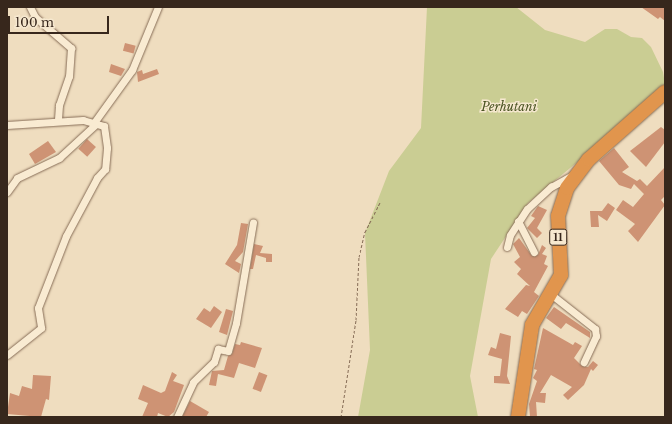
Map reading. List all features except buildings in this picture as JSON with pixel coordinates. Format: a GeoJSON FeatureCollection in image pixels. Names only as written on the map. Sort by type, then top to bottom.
{"type":"FeatureCollection","features":[{"type":"Feature","properties":{"kind":"highway","name":"11"},"geometry":{"type":"LineString","coordinates":[[518,417],[532,325],[552,295],[561,275],[558,216],[567,188],[577,172],[665,92]]}},
{"type":"Feature","properties":{"kind":"street"},"geometry":{"type":"LineString","coordinates":[[30,7],[35,16],[71,48],[69,76],[59,105],[58,120]]}},
{"type":"Feature","properties":{"kind":"street"},"geometry":{"type":"LineString","coordinates":[[7,192],[17,178],[59,158],[94,124],[132,70],[158,7]]}},
{"type":"Feature","properties":{"kind":"street"},"geometry":{"type":"LineString","coordinates":[[7,124],[58,120],[83,120],[104,126],[106,131],[105,169],[97,178],[66,236],[38,308],[41,328],[7,355]]}},
{"type":"Feature","properties":{"kind":"street"},"geometry":{"type":"LineString","coordinates":[[507,247],[518,221],[551,188],[577,172]]}},
{"type":"Feature","properties":{"kind":"street"},"geometry":{"type":"LineString","coordinates":[[518,221],[534,252]]}},
{"type":"Feature","properties":{"kind":"street"},"geometry":{"type":"LineString","coordinates":[[177,417],[193,382],[214,362],[218,349],[228,351],[236,323],[253,222]]}},
{"type":"Feature","properties":{"kind":"street"},"geometry":{"type":"LineString","coordinates":[[552,295],[596,333],[584,362]]}},
{"type":"Feature","properties":{"kind":"path"},"geometry":{"type":"LineString","coordinates":[[341,417],[356,320],[359,257],[365,232],[380,203]]}},
{"type":"Feature","properties":{"kind":"green space","name":"Perhutani"},"geometry":{"type":"Polygon","coordinates":[[[427,7],[516,7],[545,30],[585,42],[605,29],[617,29],[631,37],[642,38],[651,47],[663,72],[665,84],[658,95],[528,203],[491,259],[470,376],[478,417],[358,417],[370,350],[365,233],[389,171],[421,128],[427,7]]]}}]}
